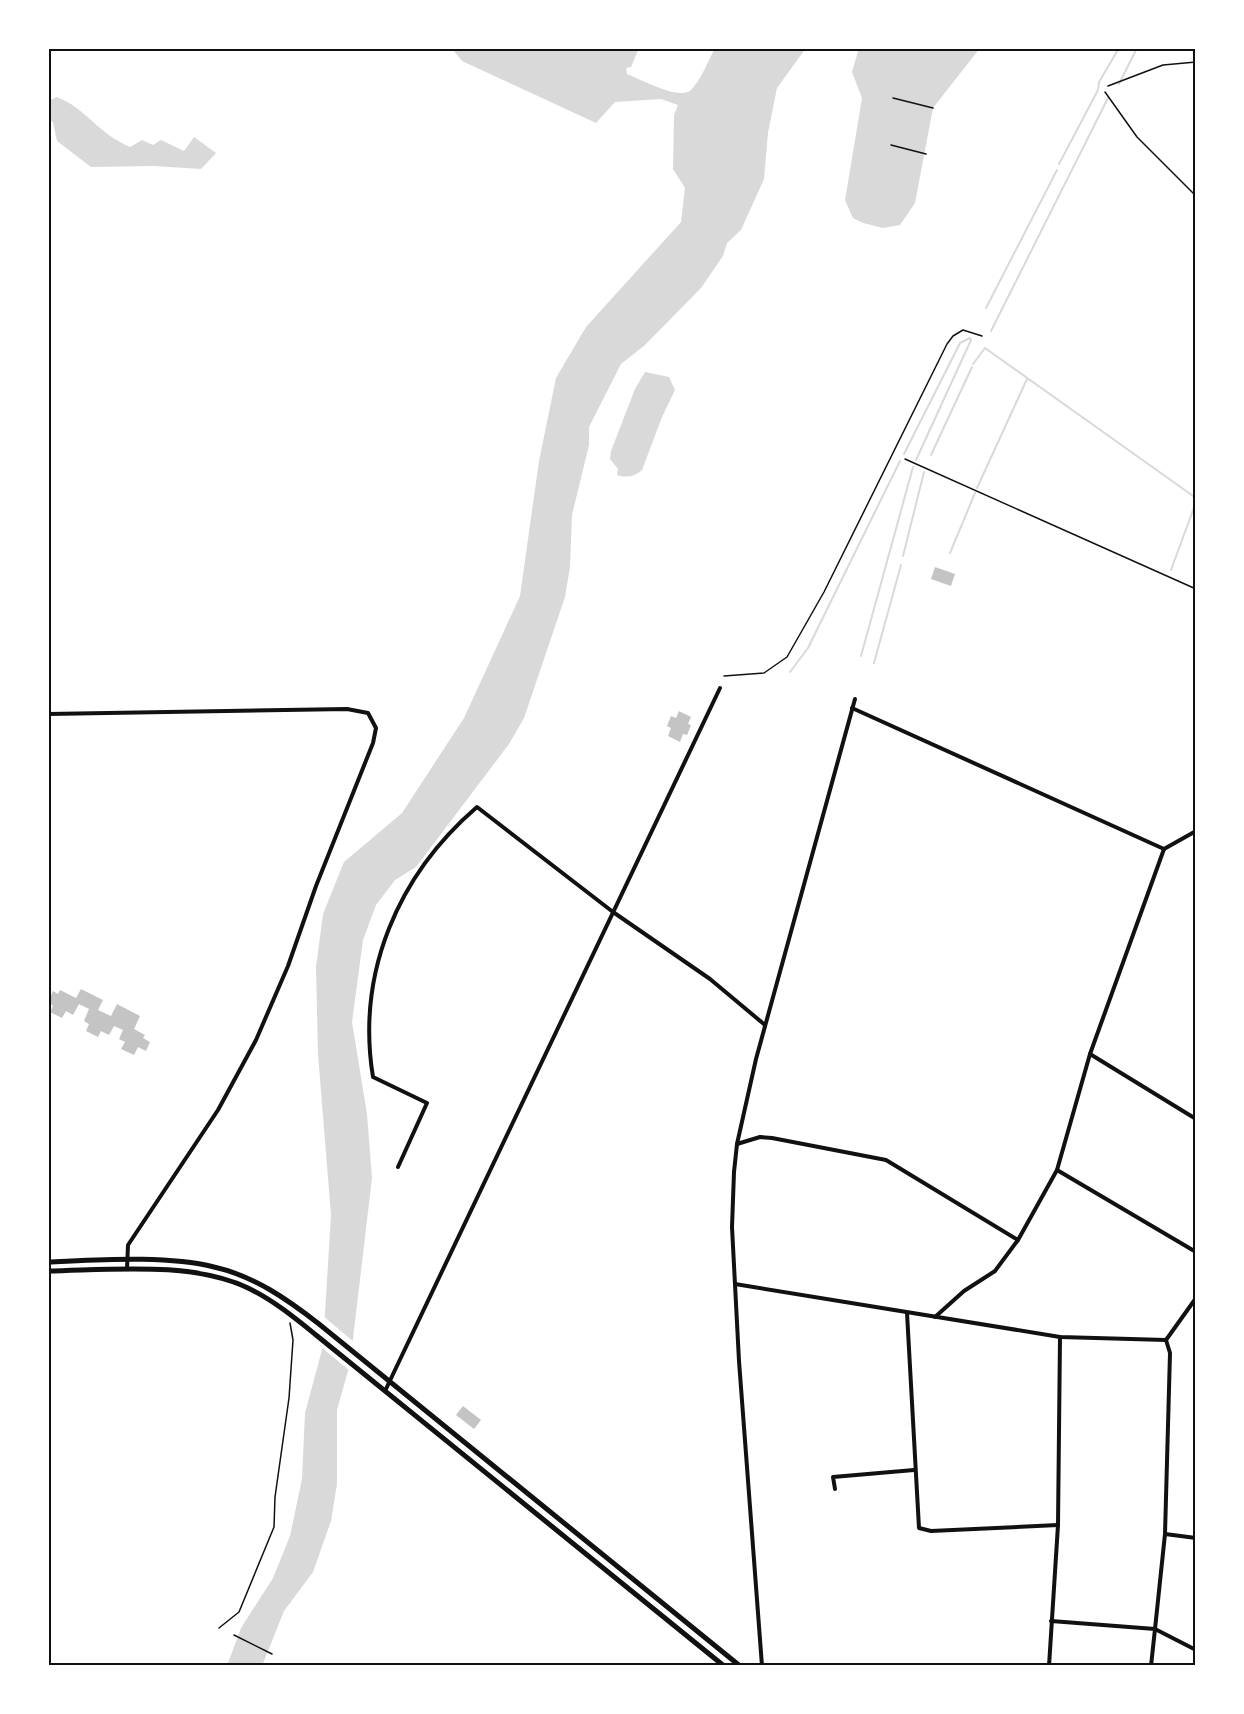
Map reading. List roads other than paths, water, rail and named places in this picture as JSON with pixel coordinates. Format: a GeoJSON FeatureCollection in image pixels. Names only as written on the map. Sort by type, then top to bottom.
{"type":"FeatureCollection","features":[{"type":"Feature","properties":{"kind":"main road"},"geometry":{"type":"LineString","coordinates":[[48,1262],[126,1260],[194,1263],[236,1273],[274,1291],[319,1324],[740,1666]]}},
{"type":"Feature","properties":{"kind":"main road"},"geometry":{"type":"LineString","coordinates":[[48,1271],[127,1270],[193,1273],[238,1285],[269,1299],[724,1666]]}},
{"type":"Feature","properties":{"kind":"street"},"geometry":{"type":"LineString","coordinates":[[385,1391],[720,688]]}},
{"type":"Feature","properties":{"kind":"street"},"geometry":{"type":"LineString","coordinates":[[762,1666],[735,1284],[732,1201],[737,1144],[765,1025],[855,699]]}},
{"type":"Feature","properties":{"kind":"street"},"geometry":{"type":"LineString","coordinates":[[852,708],[1164,849]]}},
{"type":"Feature","properties":{"kind":"street"},"geometry":{"type":"LineString","coordinates":[[48,714],[347,709],[368,713],[376,728],[373,743],[316,886],[288,966],[256,1040],[218,1110],[128,1245],[127,1270]]}},
{"type":"Feature","properties":{"kind":"street"},"geometry":{"type":"LineString","coordinates":[[398,1167],[427,1103],[373,1077],[368,1021],[376,966],[382,943],[395,915],[425,864],[449,831],[477,807],[613,912],[710,979],[765,1025]]}},
{"type":"Feature","properties":{"kind":"street"},"geometry":{"type":"LineString","coordinates":[[935,1317],[964,1291],[995,1270],[1018,1240],[1057,1170],[1090,1054],[1164,849],[1196,831]]}},
{"type":"Feature","properties":{"kind":"street"},"geometry":{"type":"LineString","coordinates":[[1090,1054],[1196,1119]]}},
{"type":"Feature","properties":{"kind":"street"},"geometry":{"type":"LineString","coordinates":[[737,1144],[760,1137],[772,1138],[886,1160],[1018,1240]]}},
{"type":"Feature","properties":{"kind":"street"},"geometry":{"type":"LineString","coordinates":[[1057,1170],[1196,1252]]}},
{"type":"Feature","properties":{"kind":"street"},"geometry":{"type":"LineString","coordinates":[[735,1284],[1060,1337],[1166,1340]]}},
{"type":"Feature","properties":{"kind":"street"},"geometry":{"type":"LineString","coordinates":[[1166,1340],[1196,1298]]}},
{"type":"Feature","properties":{"kind":"street"},"geometry":{"type":"LineString","coordinates":[[907,1313],[919,1528],[931,1531],[1058,1525]]}},
{"type":"Feature","properties":{"kind":"street"},"geometry":{"type":"LineString","coordinates":[[1048,1666],[1058,1525],[1060,1337]]}},
{"type":"Feature","properties":{"kind":"street"},"geometry":{"type":"LineString","coordinates":[[1150,1666],[1165,1534],[1170,1353],[1166,1340]]}},
{"type":"Feature","properties":{"kind":"street"},"geometry":{"type":"LineString","coordinates":[[835,1489],[833,1477],[914,1470]]}},
{"type":"Feature","properties":{"kind":"street"},"geometry":{"type":"LineString","coordinates":[[1165,1534],[1196,1538]]}},
{"type":"Feature","properties":{"kind":"street"},"geometry":{"type":"LineString","coordinates":[[1051,1621],[1155,1629],[1196,1650]]}},
{"type":"Feature","properties":{"kind":"waterway"},"geometry":{"type":"LineString","coordinates":[[1059,164],[1098,90],[1099,82],[1119,48]]}},
{"type":"Feature","properties":{"kind":"waterway"},"geometry":{"type":"LineString","coordinates":[[1119,84],[1137,48]]}},
{"type":"Feature","properties":{"kind":"waterway"},"geometry":{"type":"LineString","coordinates":[[991,331],[1108,98]]}},
{"type":"Feature","properties":{"kind":"waterway"},"geometry":{"type":"LineString","coordinates":[[986,308],[1057,170]]}},
{"type":"Feature","properties":{"kind":"waterway"},"geometry":{"type":"LineString","coordinates":[[904,454],[960,343],[970,338],[916,460]]}},
{"type":"Feature","properties":{"kind":"waterway"},"geometry":{"type":"LineString","coordinates":[[973,364],[985,348],[1196,498]]}},
{"type":"Feature","properties":{"kind":"waterway"},"geometry":{"type":"LineString","coordinates":[[931,455],[972,367]]}},
{"type":"Feature","properties":{"kind":"waterway"},"geometry":{"type":"LineString","coordinates":[[977,488],[1027,379]]}},
{"type":"Feature","properties":{"kind":"waterway"},"geometry":{"type":"LineString","coordinates":[[790,672],[808,648],[900,461]]}},
{"type":"Feature","properties":{"kind":"waterway"},"geometry":{"type":"LineString","coordinates":[[861,656],[913,467]]}},
{"type":"Feature","properties":{"kind":"waterway"},"geometry":{"type":"LineString","coordinates":[[903,556],[924,472]]}},
{"type":"Feature","properties":{"kind":"waterway"},"geometry":{"type":"LineString","coordinates":[[950,553],[975,493]]}},
{"type":"Feature","properties":{"kind":"waterway"},"geometry":{"type":"LineString","coordinates":[[1171,570],[1196,502]]}},
{"type":"Feature","properties":{"kind":"waterway"},"geometry":{"type":"LineString","coordinates":[[874,663],[901,565]]}}]}
